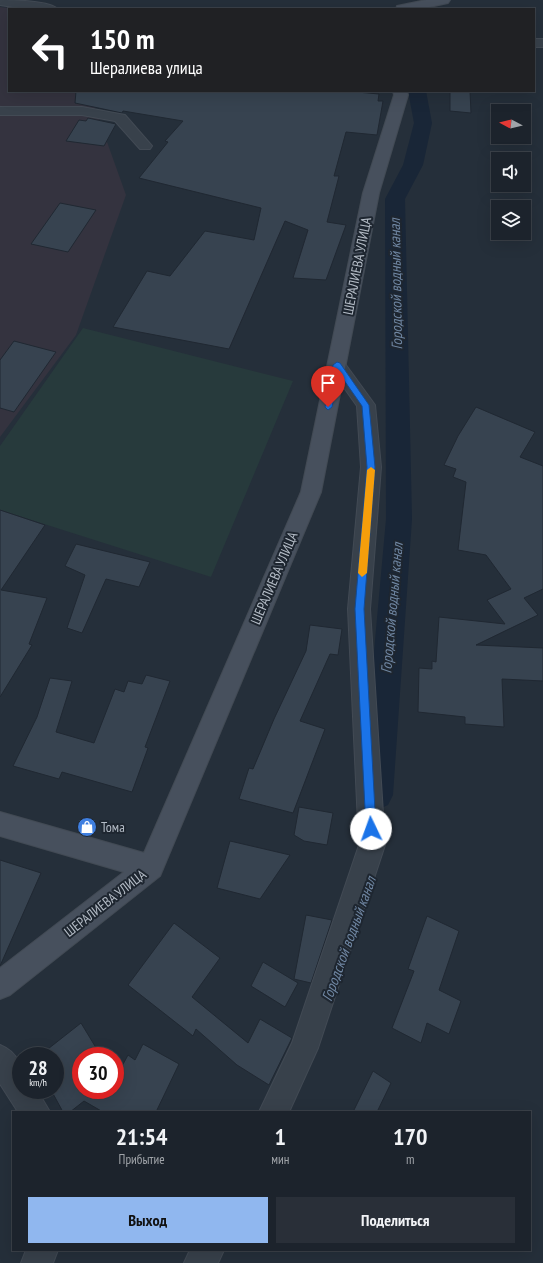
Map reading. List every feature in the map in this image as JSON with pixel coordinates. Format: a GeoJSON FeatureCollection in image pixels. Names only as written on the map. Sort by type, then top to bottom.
{"type":"FeatureCollection","features":[{"type":"Feature","properties":{"kind":"street"},"geometry":{"type":"LineString","coordinates":[[404,8],[417,3],[444,0]]}},
{"type":"Feature","properties":{"kind":"street"},"geometry":{"type":"LineString","coordinates":[[0,1],[45,8]]}},
{"type":"Feature","properties":{"kind":"street","name":"ШЕРАЛИЕВА УЛИЦА"},"geometry":{"type":"LineString","coordinates":[[0,985],[151,867],[311,492],[371,193],[401,95],[400,92]]}},
{"type":"Feature","properties":{"kind":"street"},"geometry":{"type":"LineString","coordinates":[[0,111],[82,111],[120,118],[145,146]]}},
{"type":"Feature","properties":{"kind":"street"},"geometry":{"type":"LineString","coordinates":[[274,1111],[304,1048],[372,845],[359,609],[371,467],[366,405],[337,365]]}},
{"type":"Feature","properties":{"kind":"street"},"geometry":{"type":"LineString","coordinates":[[0,824],[151,867]]}},
{"type":"Feature","properties":{"kind":"street"},"geometry":{"type":"LineString","coordinates":[[0,1060],[34,1111]]}},
{"type":"Feature","properties":{"kind":"street"},"geometry":{"type":"LineString","coordinates":[[37,1263],[42,1251]]}},
{"type":"Feature","properties":{"kind":"street"},"geometry":{"type":"LineString","coordinates":[[200,1263],[207,1251]]}},
{"type":"Feature","properties":{"kind":"shaded area"},"geometry":{"type":"Polygon","coordinates":[[[0,7],[8,8],[8,92],[94,92],[91,97],[126,195],[76,335],[0,437],[0,7]]]}},
{"type":"Feature","properties":{"kind":"shaded area"},"geometry":{"type":"Polygon","coordinates":[[[83,328],[293,381],[211,577],[0,510],[0,446],[83,328]]]}},
{"type":"Feature","properties":{"kind":"building"},"geometry":{"type":"Polygon","coordinates":[[[76,92],[357,92],[379,94],[378,101],[383,101],[377,135],[346,132],[334,176],[339,176],[327,222],[346,225],[326,280],[293,278],[308,230],[285,221],[229,349],[113,327],[147,271],[170,276],[205,231],[254,240],[261,208],[139,178],[168,142],[165,141],[183,121],[123,111],[122,113],[75,103],[76,92]]]}},
{"type":"Feature","properties":{"kind":"building"},"geometry":{"type":"Polygon","coordinates":[[[450,92],[470,92],[471,113],[450,111],[450,92]]]}},
{"type":"Feature","properties":{"kind":"building"},"geometry":{"type":"Polygon","coordinates":[[[88,118],[116,124],[104,146],[66,141],[79,120],[86,121],[88,118]]]}},
{"type":"Feature","properties":{"kind":"building"},"geometry":{"type":"Polygon","coordinates":[[[60,203],[96,210],[68,252],[31,244],[60,203]]]}},
{"type":"Feature","properties":{"kind":"building"},"geometry":{"type":"Polygon","coordinates":[[[14,341],[56,352],[14,412],[0,408],[0,360],[14,341]]]}},
{"type":"Feature","properties":{"kind":"building"},"geometry":{"type":"Polygon","coordinates":[[[476,407],[535,432],[520,457],[543,466],[543,589],[524,598],[538,615],[476,645],[543,648],[543,681],[502,679],[504,727],[465,724],[465,717],[418,712],[419,668],[432,669],[432,661],[436,662],[439,617],[505,624],[487,600],[511,589],[486,555],[458,550],[466,482],[453,477],[456,469],[444,465],[458,436],[476,407]]]}},
{"type":"Feature","properties":{"kind":"building"},"geometry":{"type":"Polygon","coordinates":[[[0,510],[45,525],[1,590],[47,598],[29,644],[32,645],[0,697],[0,510]]]}},
{"type":"Feature","properties":{"kind":"building"},"geometry":{"type":"Polygon","coordinates":[[[76,544],[150,562],[139,587],[106,579],[82,633],[67,628],[85,575],[65,566],[76,544]]]}},
{"type":"Feature","properties":{"kind":"building"},"geometry":{"type":"Polygon","coordinates":[[[310,625],[342,629],[338,655],[330,654],[300,721],[325,729],[293,813],[239,799],[249,768],[253,769],[274,719],[306,651],[310,625]]]}},
{"type":"Feature","properties":{"kind":"building"},"geometry":{"type":"Polygon","coordinates":[[[146,675],[170,681],[145,747],[148,748],[132,792],[62,772],[59,779],[13,766],[37,717],[50,678],[72,681],[56,732],[94,743],[115,689],[124,692],[128,681],[142,684],[146,675]]]}},
{"type":"Feature","properties":{"kind":"building"},"geometry":{"type":"Polygon","coordinates":[[[299,807],[333,813],[327,845],[304,841],[294,835],[299,807]]]}},
{"type":"Feature","properties":{"kind":"building"},"geometry":{"type":"Polygon","coordinates":[[[230,841],[290,855],[260,899],[217,888],[230,841]]]}},
{"type":"Feature","properties":{"kind":"building"},"geometry":{"type":"Polygon","coordinates":[[[0,860],[41,873],[0,966],[0,860]]]}},
{"type":"Feature","properties":{"kind":"building"},"geometry":{"type":"Polygon","coordinates":[[[306,915],[332,920],[311,983],[294,979],[306,915]]]}},
{"type":"Feature","properties":{"kind":"building"},"geometry":{"type":"Polygon","coordinates":[[[427,916],[459,931],[439,990],[461,1001],[449,1034],[427,1023],[421,1043],[392,1028],[414,971],[408,969],[427,916]]]}},
{"type":"Feature","properties":{"kind":"building"},"geometry":{"type":"Polygon","coordinates":[[[174,923],[220,958],[192,997],[248,1043],[260,1019],[292,1038],[269,1085],[237,1065],[196,1029],[193,1036],[128,985],[174,923]]]}},
{"type":"Feature","properties":{"kind":"building"},"geometry":{"type":"Polygon","coordinates":[[[263,962],[298,983],[285,1007],[251,986],[263,962]]]}},
{"type":"Feature","properties":{"kind":"building"},"geometry":{"type":"Polygon","coordinates":[[[81,1023],[96,1047],[72,1047],[72,1099],[124,1099],[124,1062],[128,1055],[135,1060],[143,1044],[179,1064],[156,1111],[101,1111],[84,1101],[71,1111],[62,1111],[56,1099],[64,1099],[64,1047],[50,1047],[81,1023]]]}},
{"type":"Feature","properties":{"kind":"building"},"geometry":{"type":"Polygon","coordinates":[[[373,1071],[391,1083],[377,1111],[353,1111],[373,1071]]]}},
{"type":"Feature","properties":{"kind":"waterway","name":"Городской водный канал"},"geometry":{"type":"LineString","coordinates":[[377,795],[399,519],[395,199],[413,165],[423,123],[417,92]]}},
{"type":"Feature","properties":{"kind":"slow traffic"},"geometry":{"type":"LineString","coordinates":[[362,573],[371,470]]}},
{"type":"Feature","properties":{"kind":"place","name":"Тома"},"geometry":{"type":"Point","coordinates":[87,827]}},
{"type":"Feature","properties":{"kind":"route"},"geometry":{"type":"LineString","coordinates":[[328,407],[337,365],[366,405],[371,467],[359,609],[371,829]]}}]}
